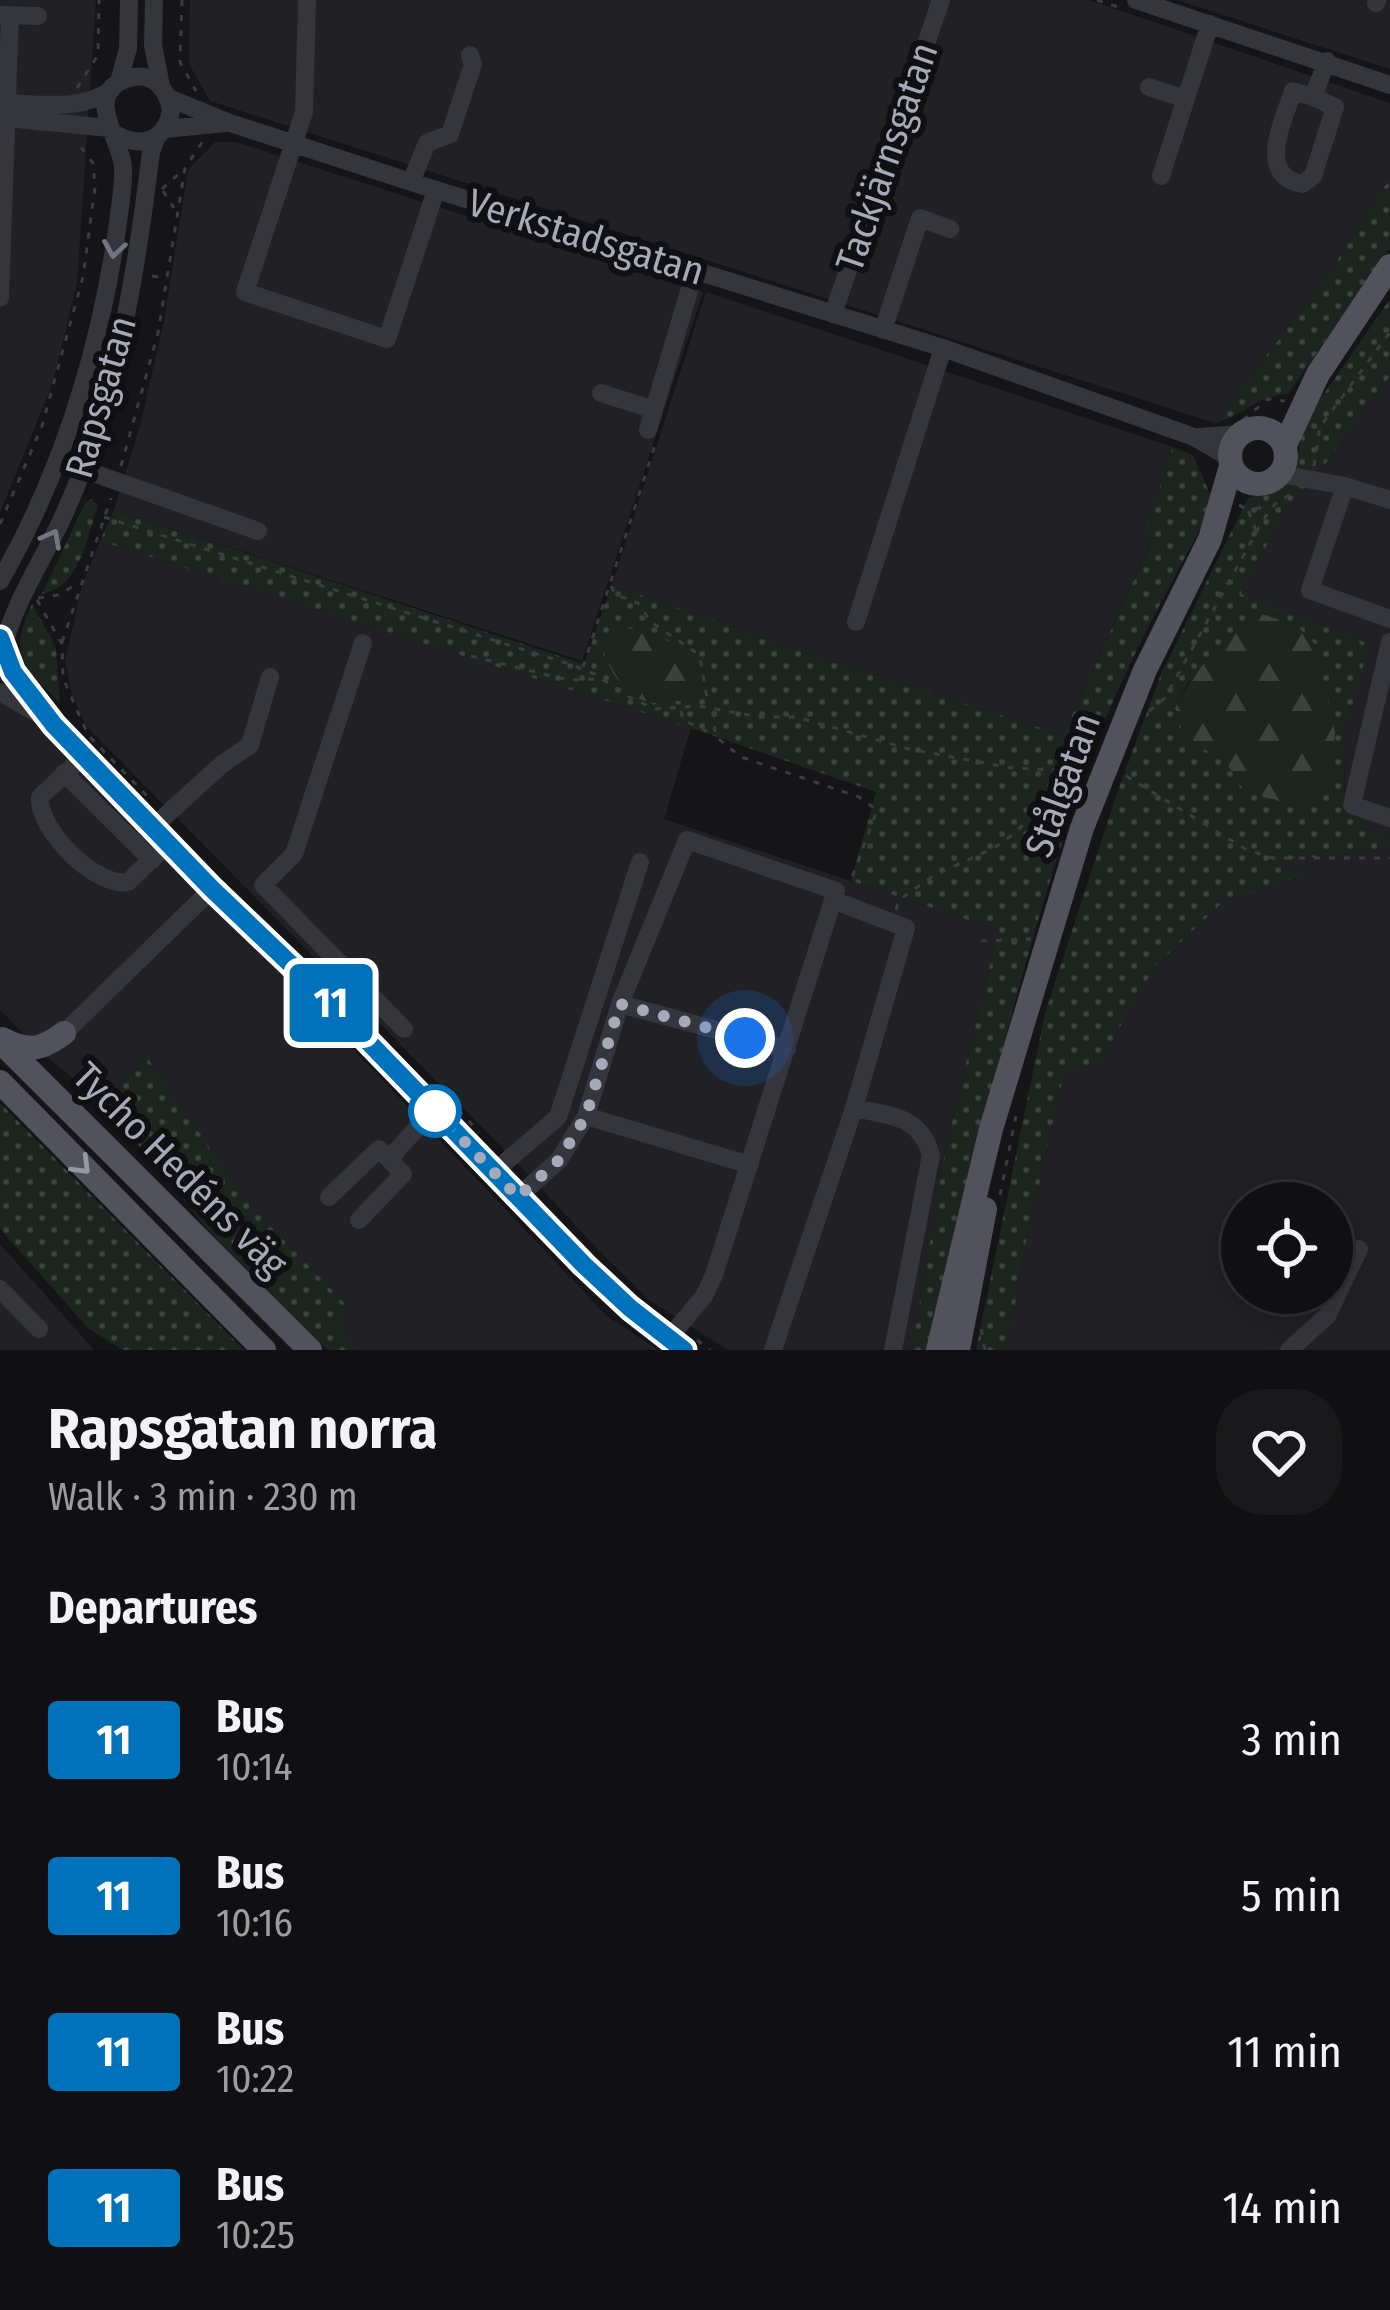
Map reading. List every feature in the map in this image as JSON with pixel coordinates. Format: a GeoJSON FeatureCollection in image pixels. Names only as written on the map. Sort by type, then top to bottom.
{"type":"FeatureCollection","features":[{"type":"Feature","properties":{"kind":"main road"},"geometry":{"type":"LineString","coordinates":[[1240,446],[1289,406],[1318,374],[1390,266]]}},
{"type":"Feature","properties":{"kind":"main road"},"geometry":{"type":"LineString","coordinates":[[1240,446],[1243,480],[1273,481],[1318,374]]}},
{"type":"Feature","properties":{"kind":"main road"},"geometry":{"type":"LineString","coordinates":[[1240,446],[1280,437],[1284,458]]}},
{"type":"Feature","properties":{"kind":"main road","name":"Stålgatan"},"geometry":{"type":"LineString","coordinates":[[938,1350],[959,1250],[1011,1065],[1102,772],[1145,670],[1210,539],[1240,446]]}},
{"type":"Feature","properties":{"kind":"main road","name":"Stålgatan"},"geometry":{"type":"LineString","coordinates":[[1210,539],[1255,484]]}},
{"type":"Feature","properties":{"kind":"main road"},"geometry":{"type":"LineString","coordinates":[[0,1040],[34,1050],[64,1033]]}},
{"type":"Feature","properties":{"kind":"main road"},"geometry":{"type":"LineString","coordinates":[[48,1090],[47,1057],[64,1033]]}},
{"type":"Feature","properties":{"kind":"main road","name":"Tycho Hedéns väg"},"geometry":{"type":"LineString","coordinates":[[0,1040],[310,1350]]}},
{"type":"Feature","properties":{"kind":"main road","name":"Stålgatan"},"geometry":{"type":"LineString","coordinates":[[958,1350],[1011,1065]]}},
{"type":"Feature","properties":{"kind":"main road","name":"Tycho Hedéns väg"},"geometry":{"type":"LineString","coordinates":[[0,1082],[264,1350]]}},
{"type":"Feature","properties":{"kind":"street"},"geometry":{"type":"LineString","coordinates":[[113,131],[104,114],[128,48],[129,0]]}},
{"type":"Feature","properties":{"kind":"street"},"geometry":{"type":"LineString","coordinates":[[154,0],[153,45],[170,120],[161,133]]}},
{"type":"Feature","properties":{"kind":"street"},"geometry":{"type":"LineString","coordinates":[[307,0],[304,112],[244,292],[386,338],[436,190]]}},
{"type":"Feature","properties":{"kind":"street","name":"Tackjärnsgatan"},"geometry":{"type":"LineString","coordinates":[[833,314],[941,0]]}},
{"type":"Feature","properties":{"kind":"street"},"geometry":{"type":"LineString","coordinates":[[1136,0],[1202,14],[1390,85]]}},
{"type":"Feature","properties":{"kind":"street"},"geometry":{"type":"LineString","coordinates":[[1161,176],[1186,98],[1202,14]]}},
{"type":"Feature","properties":{"kind":"street"},"geometry":{"type":"LineString","coordinates":[[0,298],[5,15],[38,16]]}},
{"type":"Feature","properties":{"kind":"street"},"geometry":{"type":"LineString","coordinates":[[411,182],[427,143],[449,134],[473,64],[470,55]]}},
{"type":"Feature","properties":{"kind":"street"},"geometry":{"type":"LineString","coordinates":[[1313,98],[1327,61]]}},
{"type":"Feature","properties":{"kind":"street"},"geometry":{"type":"LineString","coordinates":[[74,114],[139,76],[165,92]]}},
{"type":"Feature","properties":{"kind":"street"},"geometry":{"type":"LineString","coordinates":[[1149,88],[1186,98]]}},
{"type":"Feature","properties":{"kind":"street","name":"Verkstadsgatan"},"geometry":{"type":"LineString","coordinates":[[165,92],[203,117],[943,348],[1194,437],[1240,446]]}},
{"type":"Feature","properties":{"kind":"street"},"geometry":{"type":"LineString","coordinates":[[1293,92],[1313,98],[1335,107],[1313,176],[1302,184],[1286,180],[1274,154],[1293,92]]}},
{"type":"Feature","properties":{"kind":"street"},"geometry":{"type":"LineString","coordinates":[[6,111],[74,114],[128,142],[144,142],[203,117]]}},
{"type":"Feature","properties":{"kind":"street","name":"Rapsgatan"},"geometry":{"type":"LineString","coordinates":[[0,581],[55,473],[96,345],[123,188],[121,153],[113,131]]}},
{"type":"Feature","properties":{"kind":"street","name":"Rapsgatan"},"geometry":{"type":"LineString","coordinates":[[2,652],[11,616],[66,511],[123,342],[151,152],[161,133]]}},
{"type":"Feature","properties":{"kind":"street"},"geometry":{"type":"LineString","coordinates":[[883,330],[920,218],[950,229]]}},
{"type":"Feature","properties":{"kind":"street"},"geometry":{"type":"LineString","coordinates":[[653,433],[654,410],[695,271]]}},
{"type":"Feature","properties":{"kind":"street"},"geometry":{"type":"LineString","coordinates":[[856,622],[943,348]]}},
{"type":"Feature","properties":{"kind":"street"},"geometry":{"type":"LineString","coordinates":[[601,393],[654,410]]}},
{"type":"Feature","properties":{"kind":"street"},"geometry":{"type":"LineString","coordinates":[[1284,458],[1309,474],[1390,500]]}},
{"type":"Feature","properties":{"kind":"street"},"geometry":{"type":"LineString","coordinates":[[82,469],[258,530]]}},
{"type":"Feature","properties":{"kind":"street"},"geometry":{"type":"LineString","coordinates":[[1345,486],[1339,524],[1310,590],[1390,619]]}},
{"type":"Feature","properties":{"kind":"street"},"geometry":{"type":"LineString","coordinates":[[363,643],[294,854],[263,885],[404,1029]]}},
{"type":"Feature","properties":{"kind":"street"},"geometry":{"type":"LineString","coordinates":[[1390,643],[1352,806],[1390,818]]}},
{"type":"Feature","properties":{"kind":"street"},"geometry":{"type":"LineString","coordinates":[[2,652],[54,725],[212,889],[325,997],[495,1172],[518,1197],[584,1265],[676,1345],[715,1275],[837,901],[836,891],[687,840],[620,1004],[586,1116],[559,1160],[518,1197]]}},
{"type":"Feature","properties":{"kind":"street"},"geometry":{"type":"LineString","coordinates":[[153,827],[250,745],[270,677]]}},
{"type":"Feature","properties":{"kind":"street"},"geometry":{"type":"LineString","coordinates":[[0,692],[54,725]]}},
{"type":"Feature","properties":{"kind":"street"},"geometry":{"type":"LineString","coordinates":[[90,762],[40,797],[40,814],[95,876],[111,883],[128,882],[169,843]]}},
{"type":"Feature","properties":{"kind":"street"},"geometry":{"type":"LineString","coordinates":[[70,780],[152,860]]}},
{"type":"Feature","properties":{"kind":"street"},"geometry":{"type":"LineString","coordinates":[[495,1172],[558,1117],[640,862]]}},
{"type":"Feature","properties":{"kind":"street"},"geometry":{"type":"LineString","coordinates":[[64,1033],[212,889]]}},
{"type":"Feature","properties":{"kind":"street"},"geometry":{"type":"LineString","coordinates":[[773,1350],[854,1108],[906,928],[837,901]]}},
{"type":"Feature","properties":{"kind":"street"},"geometry":{"type":"LineString","coordinates":[[325,997],[348,971]]}},
{"type":"Feature","properties":{"kind":"street"},"geometry":{"type":"LineString","coordinates":[[620,1004],[787,1049]]}},
{"type":"Feature","properties":{"kind":"street"},"geometry":{"type":"LineString","coordinates":[[854,1108],[914,1124],[925,1135],[931,1155],[893,1350]]}},
{"type":"Feature","properties":{"kind":"street"},"geometry":{"type":"LineString","coordinates":[[388,1159],[434,1109]]}},
{"type":"Feature","properties":{"kind":"street"},"geometry":{"type":"LineString","coordinates":[[586,1116],[750,1165]]}},
{"type":"Feature","properties":{"kind":"street"},"geometry":{"type":"LineString","coordinates":[[329,1197],[379,1149],[403,1174],[359,1220]]}},
{"type":"Feature","properties":{"kind":"street"},"geometry":{"type":"LineString","coordinates":[[1289,1350],[1328,1316],[1359,1249]]}},
{"type":"Feature","properties":{"kind":"street"},"geometry":{"type":"LineString","coordinates":[[0,1289],[39,1329]]}},
{"type":"Feature","properties":{"kind":"path"},"geometry":{"type":"LineString","coordinates":[[0,524],[43,426],[83,278],[95,188],[93,163],[73,136],[74,93],[98,55],[99,0]]}},
{"type":"Feature","properties":{"kind":"path"},"geometry":{"type":"LineString","coordinates":[[62,644],[141,401],[185,168],[203,145],[203,117],[181,62],[182,0]]}},
{"type":"Feature","properties":{"kind":"path"},"geometry":{"type":"LineString","coordinates":[[162,190],[177,212]]}},
{"type":"Feature","properties":{"kind":"path"},"geometry":{"type":"LineString","coordinates":[[152,276],[166,278]]}},
{"type":"Feature","properties":{"kind":"path"},"geometry":{"type":"LineString","coordinates":[[1139,718],[1165,698],[1257,532],[1276,504],[1301,487],[1318,460],[1320,427],[1390,332]]}},
{"type":"Feature","properties":{"kind":"path"},"geometry":{"type":"LineString","coordinates":[[582,669],[653,433]]}},
{"type":"Feature","properties":{"kind":"path"},"geometry":{"type":"LineString","coordinates":[[14,493],[26,499]]}},
{"type":"Feature","properties":{"kind":"path"},"geometry":{"type":"LineString","coordinates":[[1257,532],[1248,510],[1276,504]]}},
{"type":"Feature","properties":{"kind":"path"},"geometry":{"type":"LineString","coordinates":[[104,517],[582,669],[641,704],[796,717],[909,749],[1012,768],[1117,770],[1247,850],[1273,858],[1390,858]]}},
{"type":"Feature","properties":{"kind":"path"},"geometry":{"type":"LineString","coordinates":[[36,598],[58,595],[80,582]]}},
{"type":"Feature","properties":{"kind":"path"},"geometry":{"type":"LineString","coordinates":[[610,585],[616,595],[638,603],[651,622],[695,652],[715,736]]}},
{"type":"Feature","properties":{"kind":"path"},"geometry":{"type":"LineString","coordinates":[[471,656],[568,680],[602,679]]}},
{"type":"Feature","properties":{"kind":"path"},"geometry":{"type":"LineString","coordinates":[[681,710],[683,720],[715,736],[741,757],[859,796],[878,810],[837,901]]}},
{"type":"Feature","properties":{"kind":"path"},"geometry":{"type":"LineString","coordinates":[[892,922],[899,900],[933,875],[994,848],[1015,833],[1075,771]]}},
{"type":"Feature","properties":{"kind":"path"},"geometry":{"type":"LineString","coordinates":[[981,941],[1033,939]]}},
{"type":"Feature","properties":{"kind":"path"},"geometry":{"type":"LineString","coordinates":[[996,1214],[1020,1100]]}},
{"type":"Feature","properties":{"kind":"path"},"geometry":{"type":"LineString","coordinates":[[981,1329],[985,1350]]}},
{"type":"Feature","properties":{"kind":"shaded area"},"geometry":{"type":"Polygon","coordinates":[[[0,0],[96,0],[77,283],[53,382],[0,513],[0,0]]]}},
{"type":"Feature","properties":{"kind":"shaded area"},"geometry":{"type":"Polygon","coordinates":[[[190,0],[1089,0],[1390,103],[1390,178],[1328,275],[1215,423],[210,101],[189,64],[190,0]]]}},
{"type":"Feature","properties":{"kind":"shaded area"},"geometry":{"type":"Polygon","coordinates":[[[1178,0],[1390,0],[1390,69],[1186,3],[1178,0]]]}},
{"type":"Feature","properties":{"kind":"shaded area"},"geometry":{"type":"Polygon","coordinates":[[[215,142],[236,142],[703,292],[582,661],[114,510],[141,422],[164,320],[188,170],[215,142]]]}},
{"type":"Feature","properties":{"kind":"shaded area"},"geometry":{"type":"Polygon","coordinates":[[[706,292],[1173,447],[1146,532],[1153,537],[1063,735],[612,585],[706,292]]]}},
{"type":"Feature","properties":{"kind":"shaded area"},"geometry":{"type":"Polygon","coordinates":[[[1390,376],[1390,841],[1344,808],[1345,732],[1355,695],[1241,594],[1289,502],[1306,490],[1390,376]]]}},
{"type":"Feature","properties":{"kind":"shaded area"},"geometry":{"type":"Polygon","coordinates":[[[100,541],[691,728],[664,819],[998,930],[945,1152],[912,1350],[728,1350],[649,1300],[607,1259],[86,726],[71,692],[65,661],[82,586],[100,541]]]}},
{"type":"Feature","properties":{"kind":"shaded area"},"geometry":{"type":"Polygon","coordinates":[[[0,701],[25,709],[51,731],[607,1316],[658,1350],[361,1350],[338,1327],[351,1310],[245,1199],[147,1058],[106,1105],[47,1057],[0,1010],[0,701]]]}},
{"type":"Feature","properties":{"kind":"shaded area"},"geometry":{"type":"Polygon","coordinates":[[[1133,839],[1246,864],[1390,849],[1390,1350],[1007,1350],[1065,1069],[1133,839]]]}},
{"type":"Feature","properties":{"kind":"shaded area"},"geometry":{"type":"Polygon","coordinates":[[[0,1244],[94,1350],[0,1350],[0,1244]]]}},
{"type":"Feature","properties":{"kind":"green space"},"geometry":{"type":"Polygon","coordinates":[[[1390,178],[1390,248],[1288,394],[1268,398],[1215,423],[1328,275],[1390,178]]]}},
{"type":"Feature","properties":{"kind":"green space"},"geometry":{"type":"Polygon","coordinates":[[[1390,299],[1390,376],[1306,490],[1289,503],[1241,594],[1369,644],[1345,732],[1344,808],[1390,841],[1390,849],[1259,863],[1307,874],[1223,902],[1155,966],[1098,1065],[1065,1069],[1007,1350],[976,1350],[1045,1013],[1117,793],[1161,674],[1248,498],[1295,479],[1302,425],[1390,299]],[[1189,680],[1175,707],[1184,737],[1226,762],[1243,789],[1189,680]]]}},
{"type":"Feature","properties":{"kind":"green space"},"geometry":{"type":"Polygon","coordinates":[[[1173,447],[1193,455],[1214,503],[1123,680],[1071,816],[1004,1043],[930,1350],[912,1350],[945,1152],[998,930],[851,881],[876,792],[691,728],[100,541],[114,510],[584,664],[612,585],[1063,735],[1153,538],[1145,533],[1173,447]]]}},
{"type":"Feature","properties":{"kind":"green space"},"geometry":{"type":"Polygon","coordinates":[[[92,499],[98,506],[74,571],[66,582],[42,594],[85,503],[92,499]]]}},
{"type":"Feature","properties":{"kind":"green space"},"geometry":{"type":"Polygon","coordinates":[[[32,604],[56,647],[60,703],[23,659],[21,636],[32,604]]]}},
{"type":"Feature","properties":{"kind":"green space"},"geometry":{"type":"Polygon","coordinates":[[[1261,614],[1296,625],[1316,645],[1335,732],[1329,780],[1306,804],[1243,789],[1226,762],[1184,737],[1175,708],[1212,655],[1261,614]]]}},
{"type":"Feature","properties":{"kind":"green space"},"geometry":{"type":"Polygon","coordinates":[[[613,626],[656,636],[682,649],[701,670],[706,684],[690,700],[654,703],[639,699],[623,687],[600,641],[613,626]]]}},
{"type":"Feature","properties":{"kind":"green space"},"geometry":{"type":"Polygon","coordinates":[[[147,1057],[245,1199],[351,1310],[338,1327],[361,1350],[328,1350],[207,1229],[106,1105],[147,1057]]]}},
{"type":"Feature","properties":{"kind":"green space"},"geometry":{"type":"Polygon","coordinates":[[[0,1103],[244,1350],[123,1350],[89,1329],[0,1229],[0,1103]]]}},
{"type":"Feature","properties":{"kind":"bus line","name":"11"},"geometry":{"type":"LineString","coordinates":[[0,638],[13,672],[54,725],[584,1265],[684,1350]]}},
{"type":"Feature","properties":{"kind":"route"},"geometry":{"type":"LineString","coordinates":[[435,1111],[518,1197],[559,1160],[586,1116],[620,1004],[745,1038]]}}]}
